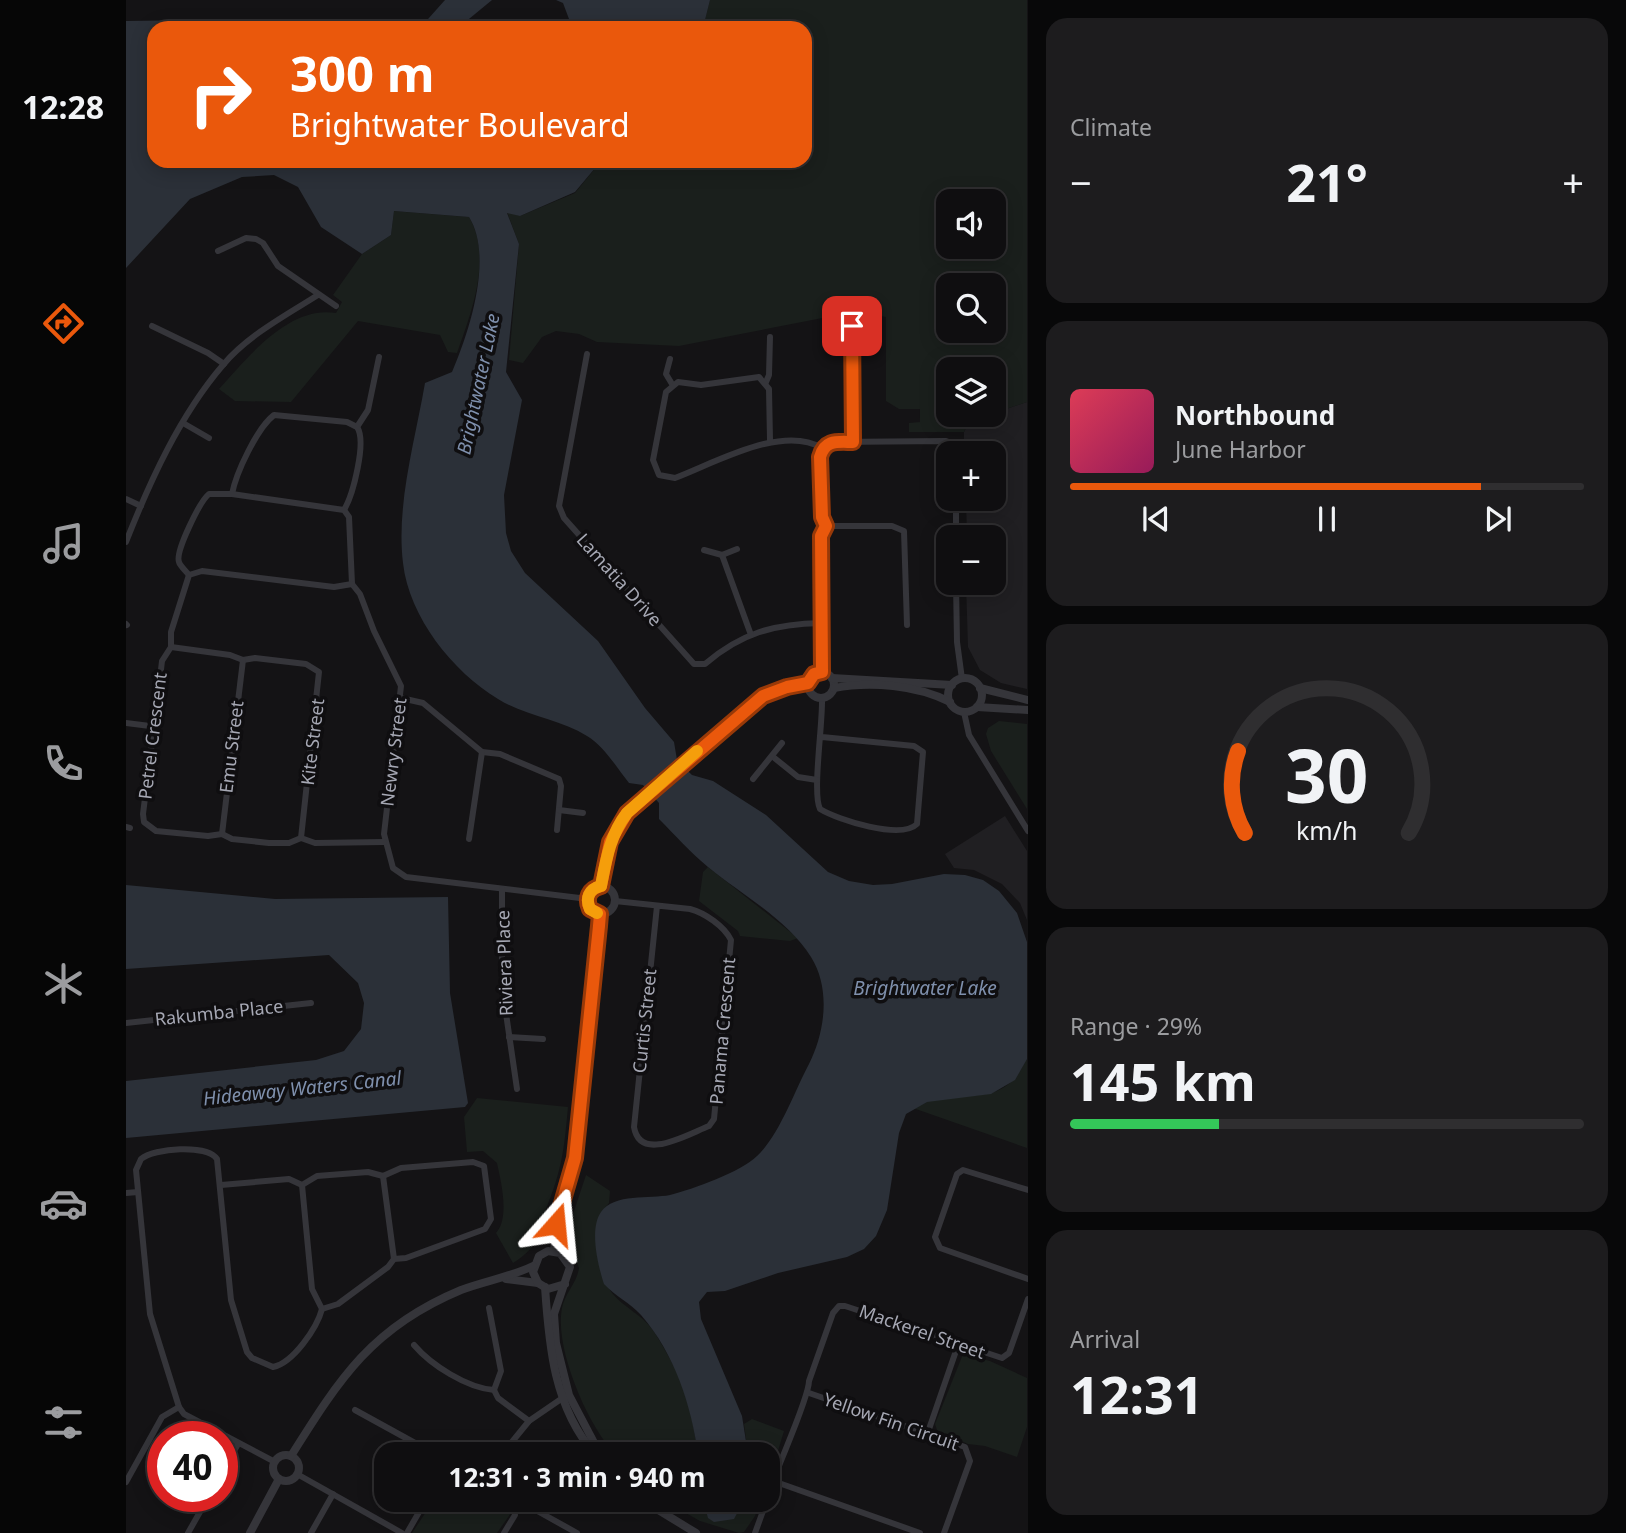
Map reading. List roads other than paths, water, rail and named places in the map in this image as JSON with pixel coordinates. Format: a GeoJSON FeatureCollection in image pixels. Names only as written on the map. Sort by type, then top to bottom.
{"type":"FeatureCollection","features":[{"type":"Feature","properties":{"kind":"street"},"geometry":{"type":"LineString","coordinates":[[218,251],[246,238],[256,239],[263,243],[278,266],[336,306]]}},
{"type":"Feature","properties":{"kind":"street"},"geometry":{"type":"LineString","coordinates":[[126,542],[141,506],[183,424],[224,363],[250,341],[318,295]]}},
{"type":"Feature","properties":{"kind":"street"},"geometry":{"type":"LineString","coordinates":[[152,326],[208,352],[224,363]]}},
{"type":"Feature","properties":{"kind":"street"},"geometry":{"type":"LineString","coordinates":[[852,326],[853,442]]}},
{"type":"Feature","properties":{"kind":"street"},"geometry":{"type":"LineString","coordinates":[[770,337],[769,375],[766,382],[770,440]]}},
{"type":"Feature","properties":{"kind":"street","name":"Lamatia Drive"},"geometry":{"type":"LineString","coordinates":[[587,354],[559,506],[560,513],[694,664],[705,664],[731,643],[784,624],[821,623]]}},
{"type":"Feature","properties":{"kind":"street"},"geometry":{"type":"LineString","coordinates":[[357,426],[368,410],[379,357]]}},
{"type":"Feature","properties":{"kind":"street"},"geometry":{"type":"LineString","coordinates":[[670,359],[666,374],[672,384]]}},
{"type":"Feature","properties":{"kind":"street"},"geometry":{"type":"LineString","coordinates":[[766,382],[753,376],[701,385],[682,382],[672,384],[666,392],[653,460],[659,475],[675,478],[770,440],[807,441],[822,448]]}},
{"type":"Feature","properties":{"kind":"street"},"geometry":{"type":"LineString","coordinates":[[232,494],[241,469],[267,421],[274,415],[348,422],[357,426],[362,438],[351,498],[344,510],[335,506],[232,494],[216,492],[201,502],[178,558],[189,575],[202,571],[340,587],[352,584]]}},
{"type":"Feature","properties":{"kind":"street"},"geometry":{"type":"LineString","coordinates":[[183,424],[209,438]]}},
{"type":"Feature","properties":{"kind":"street"},"geometry":{"type":"LineString","coordinates":[[822,448],[834,442],[936,443]]}},
{"type":"Feature","properties":{"kind":"street"},"geometry":{"type":"LineString","coordinates":[[822,448],[822,517],[826,526]]}},
{"type":"Feature","properties":{"kind":"street"},"geometry":{"type":"LineString","coordinates":[[126,499],[141,506]]}},
{"type":"Feature","properties":{"kind":"street","name":"Newry Street"},"geometry":{"type":"LineString","coordinates":[[344,510],[349,517],[352,584],[360,594],[374,631],[399,678],[401,698],[384,842]]}},
{"type":"Feature","properties":{"kind":"street"},"geometry":{"type":"LineString","coordinates":[[822,672],[821,536],[826,526]]}},
{"type":"Feature","properties":{"kind":"street"},"geometry":{"type":"LineString","coordinates":[[826,526],[897,526],[904,531],[907,625]]}},
{"type":"Feature","properties":{"kind":"street"},"geometry":{"type":"LineString","coordinates":[[704,550],[722,555],[737,549]]}},
{"type":"Feature","properties":{"kind":"street"},"geometry":{"type":"LineString","coordinates":[[722,555],[751,635]]}},
{"type":"Feature","properties":{"kind":"street","name":"Petrel Crescent"},"geometry":{"type":"LineString","coordinates":[[189,575],[170,632],[172,646],[162,661],[156,713],[150,726],[152,742],[144,822],[156,831],[208,836],[222,834],[269,843],[289,843],[301,838],[315,843],[384,842]]}},
{"type":"Feature","properties":{"kind":"street"},"geometry":{"type":"LineString","coordinates":[[956,595],[957,642],[962,679]]}},
{"type":"Feature","properties":{"kind":"street","name":"Kite Street"},"geometry":{"type":"LineString","coordinates":[[172,646],[230,655],[243,660],[255,658],[306,664],[319,672],[301,838]]}},
{"type":"Feature","properties":{"kind":"street","name":"Emu Street"},"geometry":{"type":"LineString","coordinates":[[222,834],[243,660]]}},
{"type":"Feature","properties":{"kind":"street"},"geometry":{"type":"LineString","coordinates":[[601,886],[610,842],[618,825],[638,803],[763,696],[808,683],[814,674],[822,672],[832,678],[952,685]]}},
{"type":"Feature","properties":{"kind":"street"},"geometry":{"type":"LineString","coordinates":[[808,683],[811,694],[822,698],[830,695],[834,688],[832,678]]}},
{"type":"Feature","properties":{"kind":"street"},"geometry":{"type":"LineString","coordinates":[[950,702],[948,693],[952,685],[962,679],[972,680],[980,688],[1027,700]]}},
{"type":"Feature","properties":{"kind":"street"},"geometry":{"type":"LineString","coordinates":[[834,688],[858,685],[911,690],[950,702],[964,712],[969,735],[1027,831]]}},
{"type":"Feature","properties":{"kind":"street"},"geometry":{"type":"LineString","coordinates":[[977,707],[981,698],[980,688]]}},
{"type":"Feature","properties":{"kind":"street"},"geometry":{"type":"LineString","coordinates":[[401,698],[423,703],[482,752],[500,754],[553,774],[561,786],[557,830]]}},
{"type":"Feature","properties":{"kind":"street"},"geometry":{"type":"LineString","coordinates":[[822,698],[822,737],[815,795],[820,809],[845,822],[906,830],[917,824],[925,758],[923,752],[914,746],[822,737]]}},
{"type":"Feature","properties":{"kind":"street"},"geometry":{"type":"LineString","coordinates":[[964,712],[977,707],[1027,710]]}},
{"type":"Feature","properties":{"kind":"street"},"geometry":{"type":"LineString","coordinates":[[126,723],[150,726]]}},
{"type":"Feature","properties":{"kind":"street"},"geometry":{"type":"LineString","coordinates":[[753,779],[782,743]]}},
{"type":"Feature","properties":{"kind":"street"},"geometry":{"type":"LineString","coordinates":[[470,839],[482,752]]}},
{"type":"Feature","properties":{"kind":"street"},"geometry":{"type":"LineString","coordinates":[[772,756],[798,776],[817,780]]}},
{"type":"Feature","properties":{"kind":"street"},"geometry":{"type":"LineString","coordinates":[[559,810],[583,813]]}},
{"type":"Feature","properties":{"kind":"street"},"geometry":{"type":"LineString","coordinates":[[384,842],[393,868],[401,876],[587,899]]}},
{"type":"Feature","properties":{"kind":"street"},"geometry":{"type":"LineString","coordinates":[[601,886],[612,892],[615,901],[609,912],[600,914],[590,909],[587,899],[591,891],[601,886]]}},
{"type":"Feature","properties":{"kind":"street","name":"Riviera Place"},"geometry":{"type":"LineString","coordinates":[[502,889],[502,986],[517,1089]]}},
{"type":"Feature","properties":{"kind":"street","name":"Panama Crescent"},"geometry":{"type":"LineString","coordinates":[[615,901],[699,911],[727,932],[731,940],[717,1112],[709,1126],[655,1146],[642,1144],[636,1136]]}},
{"type":"Feature","properties":{"kind":"street","name":"Curtis Street"},"geometry":{"type":"LineString","coordinates":[[636,1136],[657,906]]}},
{"type":"Feature","properties":{"kind":"street"},"geometry":{"type":"LineString","coordinates":[[554,1251],[556,1224],[575,1158],[600,914]]}},
{"type":"Feature","properties":{"kind":"street","name":"Rakumba Place"},"geometry":{"type":"LineString","coordinates":[[126,1023],[311,1003]]}},
{"type":"Feature","properties":{"kind":"street","name":"Riviera Place"},"geometry":{"type":"LineString","coordinates":[[509,1037],[543,1039]]}},
{"type":"Feature","properties":{"kind":"street"},"geometry":{"type":"LineString","coordinates":[[197,1421],[184,1414],[179,1407],[152,1325],[136,1170],[146,1154],[202,1149],[212,1152],[217,1159],[231,1300],[247,1352],[252,1358],[273,1367],[286,1362],[316,1324],[322,1309],[312,1289],[302,1185]]}},
{"type":"Feature","properties":{"kind":"street"},"geometry":{"type":"LineString","coordinates":[[302,1185],[317,1176],[368,1172],[383,1176],[401,1168],[473,1161],[484,1166],[489,1225],[406,1258],[394,1259]]}},
{"type":"Feature","properties":{"kind":"street"},"geometry":{"type":"LineString","coordinates":[[1027,1190],[963,1170],[957,1174],[935,1237],[940,1248],[1027,1279]]}},
{"type":"Feature","properties":{"kind":"street"},"geometry":{"type":"LineString","coordinates":[[322,1309],[338,1304],[388,1267],[394,1259],[383,1176]]}},
{"type":"Feature","properties":{"kind":"street"},"geometry":{"type":"LineString","coordinates":[[221,1185],[289,1179],[302,1185]]}},
{"type":"Feature","properties":{"kind":"street"},"geometry":{"type":"LineString","coordinates":[[126,1194],[138,1192]]}},
{"type":"Feature","properties":{"kind":"street"},"geometry":{"type":"LineString","coordinates":[[291,1456],[336,1384],[381,1336],[416,1313],[461,1290],[533,1266],[543,1253],[554,1251],[569,1261],[570,1273],[554,1314],[566,1396]]}},
{"type":"Feature","properties":{"kind":"street"},"geometry":{"type":"LineString","coordinates":[[533,1266],[541,1285],[549,1346],[578,1432],[587,1442]]}},
{"type":"Feature","properties":{"kind":"street"},"geometry":{"type":"LineString","coordinates":[[503,1278],[554,1289],[565,1284]]}},
{"type":"Feature","properties":{"kind":"street","name":"Mackerel Street"},"geometry":{"type":"LineString","coordinates":[[780,1469],[801,1403],[809,1393],[809,1381],[832,1313],[839,1306],[1003,1358],[1009,1353],[1027,1299]]}},
{"type":"Feature","properties":{"kind":"street"},"geometry":{"type":"LineString","coordinates":[[489,1308],[501,1371],[494,1390],[498,1398],[529,1421]]}},
{"type":"Feature","properties":{"kind":"street"},"geometry":{"type":"LineString","coordinates":[[414,1345],[424,1357],[478,1388],[494,1390]]}},
{"type":"Feature","properties":{"kind":"street"},"geometry":{"type":"LineString","coordinates":[[928,1432],[958,1345]]}},
{"type":"Feature","properties":{"kind":"street","name":"Yellow Fin Circuit"},"geometry":{"type":"LineString","coordinates":[[809,1393],[965,1447],[970,1453],[970,1461],[944,1533]]}},
{"type":"Feature","properties":{"kind":"street"},"geometry":{"type":"LineString","coordinates":[[512,1442],[529,1421],[566,1396]]}},
{"type":"Feature","properties":{"kind":"street"},"geometry":{"type":"LineString","coordinates":[[126,1482],[162,1417],[179,1407]]}},
{"type":"Feature","properties":{"kind":"street"},"geometry":{"type":"LineString","coordinates":[[355,1410],[413,1442]]}},
{"type":"Feature","properties":{"kind":"street"},"geometry":{"type":"LineString","coordinates":[[238,1444],[275,1462]]}},
{"type":"Feature","properties":{"kind":"street"},"geometry":{"type":"LineString","coordinates":[[282,1456],[291,1456],[297,1462],[298,1474],[292,1480],[279,1479],[274,1473],[275,1462],[282,1456]]}},
{"type":"Feature","properties":{"kind":"street"},"geometry":{"type":"LineString","coordinates":[[298,1474],[402,1533]]}},
{"type":"Feature","properties":{"kind":"street"},"geometry":{"type":"LineString","coordinates":[[250,1533],[279,1479]]}},
{"type":"Feature","properties":{"kind":"street"},"geometry":{"type":"LineString","coordinates":[[780,1483],[920,1533]]}},
{"type":"Feature","properties":{"kind":"street"},"geometry":{"type":"LineString","coordinates":[[311,1533],[333,1494]]}},
{"type":"Feature","properties":{"kind":"street"},"geometry":{"type":"LineString","coordinates":[[188,1533],[200,1512]]}},
{"type":"Feature","properties":{"kind":"street"},"geometry":{"type":"LineString","coordinates":[[407,1533],[419,1512]]}},
{"type":"Feature","properties":{"kind":"street"},"geometry":{"type":"LineString","coordinates":[[504,1533],[512,1512]]}},
{"type":"Feature","properties":{"kind":"street"},"geometry":{"type":"LineString","coordinates":[[539,1512],[577,1533]]}},
{"type":"Feature","properties":{"kind":"street"},"geometry":{"type":"LineString","coordinates":[[662,1512],[696,1533]]}},
{"type":"Feature","properties":{"kind":"street","name":"Mackerel Street"},"geometry":{"type":"LineString","coordinates":[[755,1533],[763,1512]]}},
{"type":"Feature","properties":{"kind":"water"},"geometry":{"type":"Polygon","coordinates":[[[445,0],[492,0],[466,21],[426,21],[445,0]]]}},
{"type":"Feature","properties":{"kind":"water"},"geometry":{"type":"Polygon","coordinates":[[[556,0],[710,0],[705,21],[569,21],[563,3],[556,0]]]}},
{"type":"Feature","properties":{"kind":"water","name":"Brightwater Lake"},"geometry":{"type":"Polygon","coordinates":[[[202,20],[203,21],[147,21],[147,168],[595,168],[575,192],[520,216],[507,213],[519,244],[506,372],[522,400],[504,495],[506,533],[511,551],[525,573],[598,641],[645,708],[674,742],[677,760],[692,775],[713,781],[766,815],[828,872],[849,881],[873,885],[944,874],[965,875],[983,880],[999,891],[1017,913],[1027,942],[1027,1059],[1015,1080],[991,1094],[927,1102],[906,1114],[899,1133],[887,1210],[876,1236],[864,1249],[847,1257],[778,1273],[725,1291],[707,1292],[699,1302],[701,1319],[742,1416],[746,1442],[696,1442],[680,1381],[663,1346],[641,1315],[604,1284],[597,1258],[597,1219],[607,1206],[614,1202],[670,1195],[729,1174],[757,1156],[786,1112],[814,1052],[824,1010],[821,983],[811,957],[801,943],[777,919],[708,867],[659,819],[659,803],[643,785],[629,783],[605,751],[577,730],[508,705],[481,688],[436,641],[414,603],[403,563],[404,496],[425,383],[452,372],[476,295],[479,253],[476,234],[469,217],[394,211],[391,235],[362,254],[321,227],[298,187],[274,175],[242,177],[190,199],[126,268],[126,21],[202,20]]]}},
{"type":"Feature","properties":{"kind":"water","name":"Hideaway Waters Canal"},"geometry":{"type":"Polygon","coordinates":[[[126,885],[275,899],[448,897],[450,993],[468,1103],[465,1107],[126,1138],[126,1081],[316,1060],[344,1051],[361,1029],[364,1003],[358,983],[329,955],[126,969],[126,885]]]}},
{"type":"Feature","properties":{"kind":"water"},"geometry":{"type":"Polygon","coordinates":[[[706,1512],[738,1512],[734,1519],[714,1522],[708,1518],[706,1512]]]}}]}
